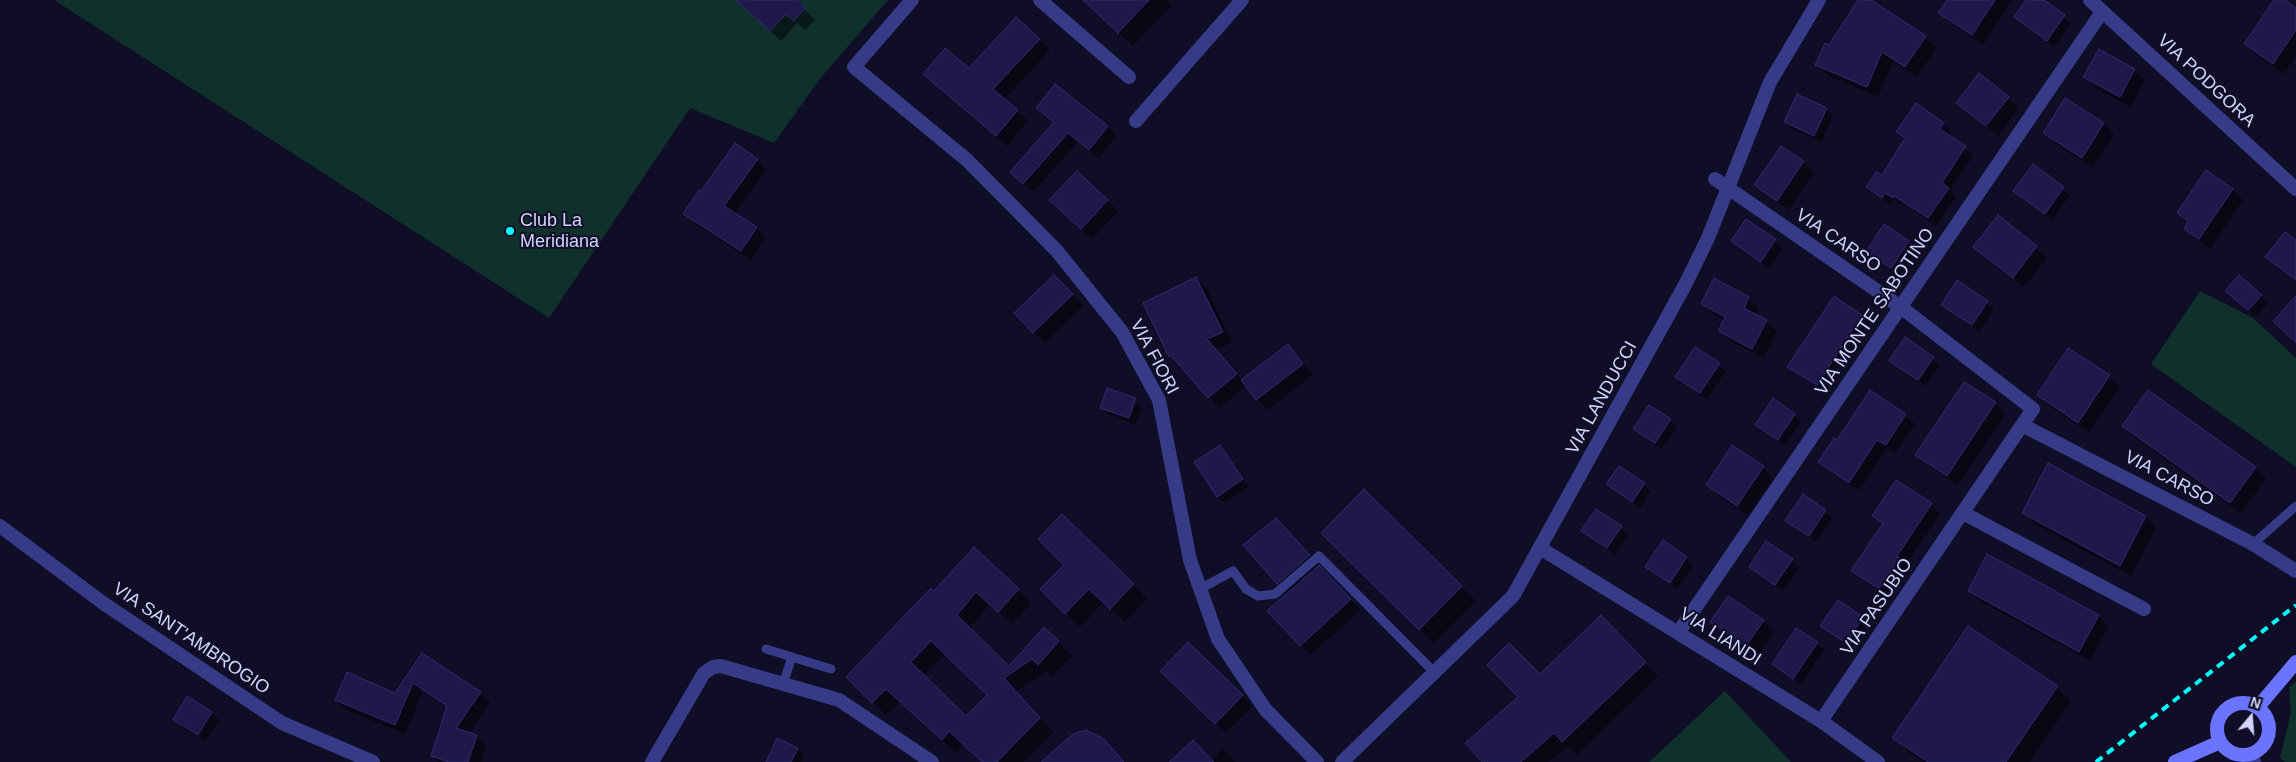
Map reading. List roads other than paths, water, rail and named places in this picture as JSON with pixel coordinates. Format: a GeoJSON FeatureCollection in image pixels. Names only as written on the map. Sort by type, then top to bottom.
{"type":"FeatureCollection","features":[{"type":"Feature","properties":{"kind":"main road"},"geometry":{"type":"LineString","coordinates":[[2258,707],[2296,662]]}},
{"type":"Feature","properties":{"kind":"main road"},"geometry":{"type":"LineString","coordinates":[[2243,703],[2258,707],[2264,713],[2270,730],[2264,746],[2252,758],[2233,753],[2220,742],[2218,734],[2219,719],[2229,708],[2243,703]]}},
{"type":"Feature","properties":{"kind":"main road"},"geometry":{"type":"LineString","coordinates":[[2175,762],[2220,742]]}},
{"type":"Feature","properties":{"kind":"street","name":"VIA FIORI"},"geometry":{"type":"LineString","coordinates":[[912,0],[854,68],[967,160],[1056,251],[1122,332],[1159,400],[1190,560],[1218,639],[1265,709],[1317,762]]}},
{"type":"Feature","properties":{"kind":"street"},"geometry":{"type":"LineString","coordinates":[[1040,0],[1129,77]]}},
{"type":"Feature","properties":{"kind":"street"},"geometry":{"type":"LineString","coordinates":[[1136,121],[1242,0]]}},
{"type":"Feature","properties":{"kind":"street","name":"VIA LANDUCCI"},"geometry":{"type":"LineString","coordinates":[[1342,762],[1512,596],[1685,285],[1728,188],[1770,82],[1820,0]]}},
{"type":"Feature","properties":{"kind":"street","name":"VIA PODGORA"},"geometry":{"type":"LineString","coordinates":[[2090,0],[2296,189]]}},
{"type":"Feature","properties":{"kind":"street","name":"VIA MONTE SABOTINO"},"geometry":{"type":"LineString","coordinates":[[1678,633],[1902,308],[2102,12]]}},
{"type":"Feature","properties":{"kind":"street","name":"VIA CARSO"},"geometry":{"type":"LineString","coordinates":[[1714,179],[1902,308],[2033,409]]}},
{"type":"Feature","properties":{"kind":"street","name":"VIA PASUBIO"},"geometry":{"type":"LineString","coordinates":[[1821,722],[2033,409]]}},
{"type":"Feature","properties":{"kind":"street","name":"VIA CARSO"},"geometry":{"type":"LineString","coordinates":[[2022,425],[2294,567]]}},
{"type":"Feature","properties":{"kind":"street"},"geometry":{"type":"LineString","coordinates":[[1963,513],[2144,609]]}},
{"type":"Feature","properties":{"kind":"street","name":"VIA SANT'AMBROGIO"},"geometry":{"type":"LineString","coordinates":[[0,526],[103,603],[282,722],[373,762]]}},
{"type":"Feature","properties":{"kind":"street","name":"VIA LIANDI"},"geometry":{"type":"LineString","coordinates":[[1540,548],[1821,722],[1878,762]]}},
{"type":"Feature","properties":{"kind":"street"},"geometry":{"type":"LineString","coordinates":[[652,762],[692,689],[704,673],[713,667],[721,666],[839,700],[932,762]]}},
{"type":"Feature","properties":{"kind":"lane"},"geometry":{"type":"LineString","coordinates":[[2253,544],[2296,506]]}},
{"type":"Feature","properties":{"kind":"lane"},"geometry":{"type":"LineString","coordinates":[[1200,589],[1233,571],[1246,589],[1258,596],[1275,594],[1319,556],[1434,673]]}},
{"type":"Feature","properties":{"kind":"lane"},"geometry":{"type":"LineString","coordinates":[[766,649],[831,669]]}},
{"type":"Feature","properties":{"kind":"lane"},"geometry":{"type":"LineString","coordinates":[[783,684],[792,657]]}},
{"type":"Feature","properties":{"kind":"railway"},"geometry":{"type":"LineString","coordinates":[[2096,762],[2296,605]]}},
{"type":"Feature","properties":{"kind":"place","name":"Club La Meridiana"},"geometry":{"type":"Point","coordinates":[510,231]}}]}
